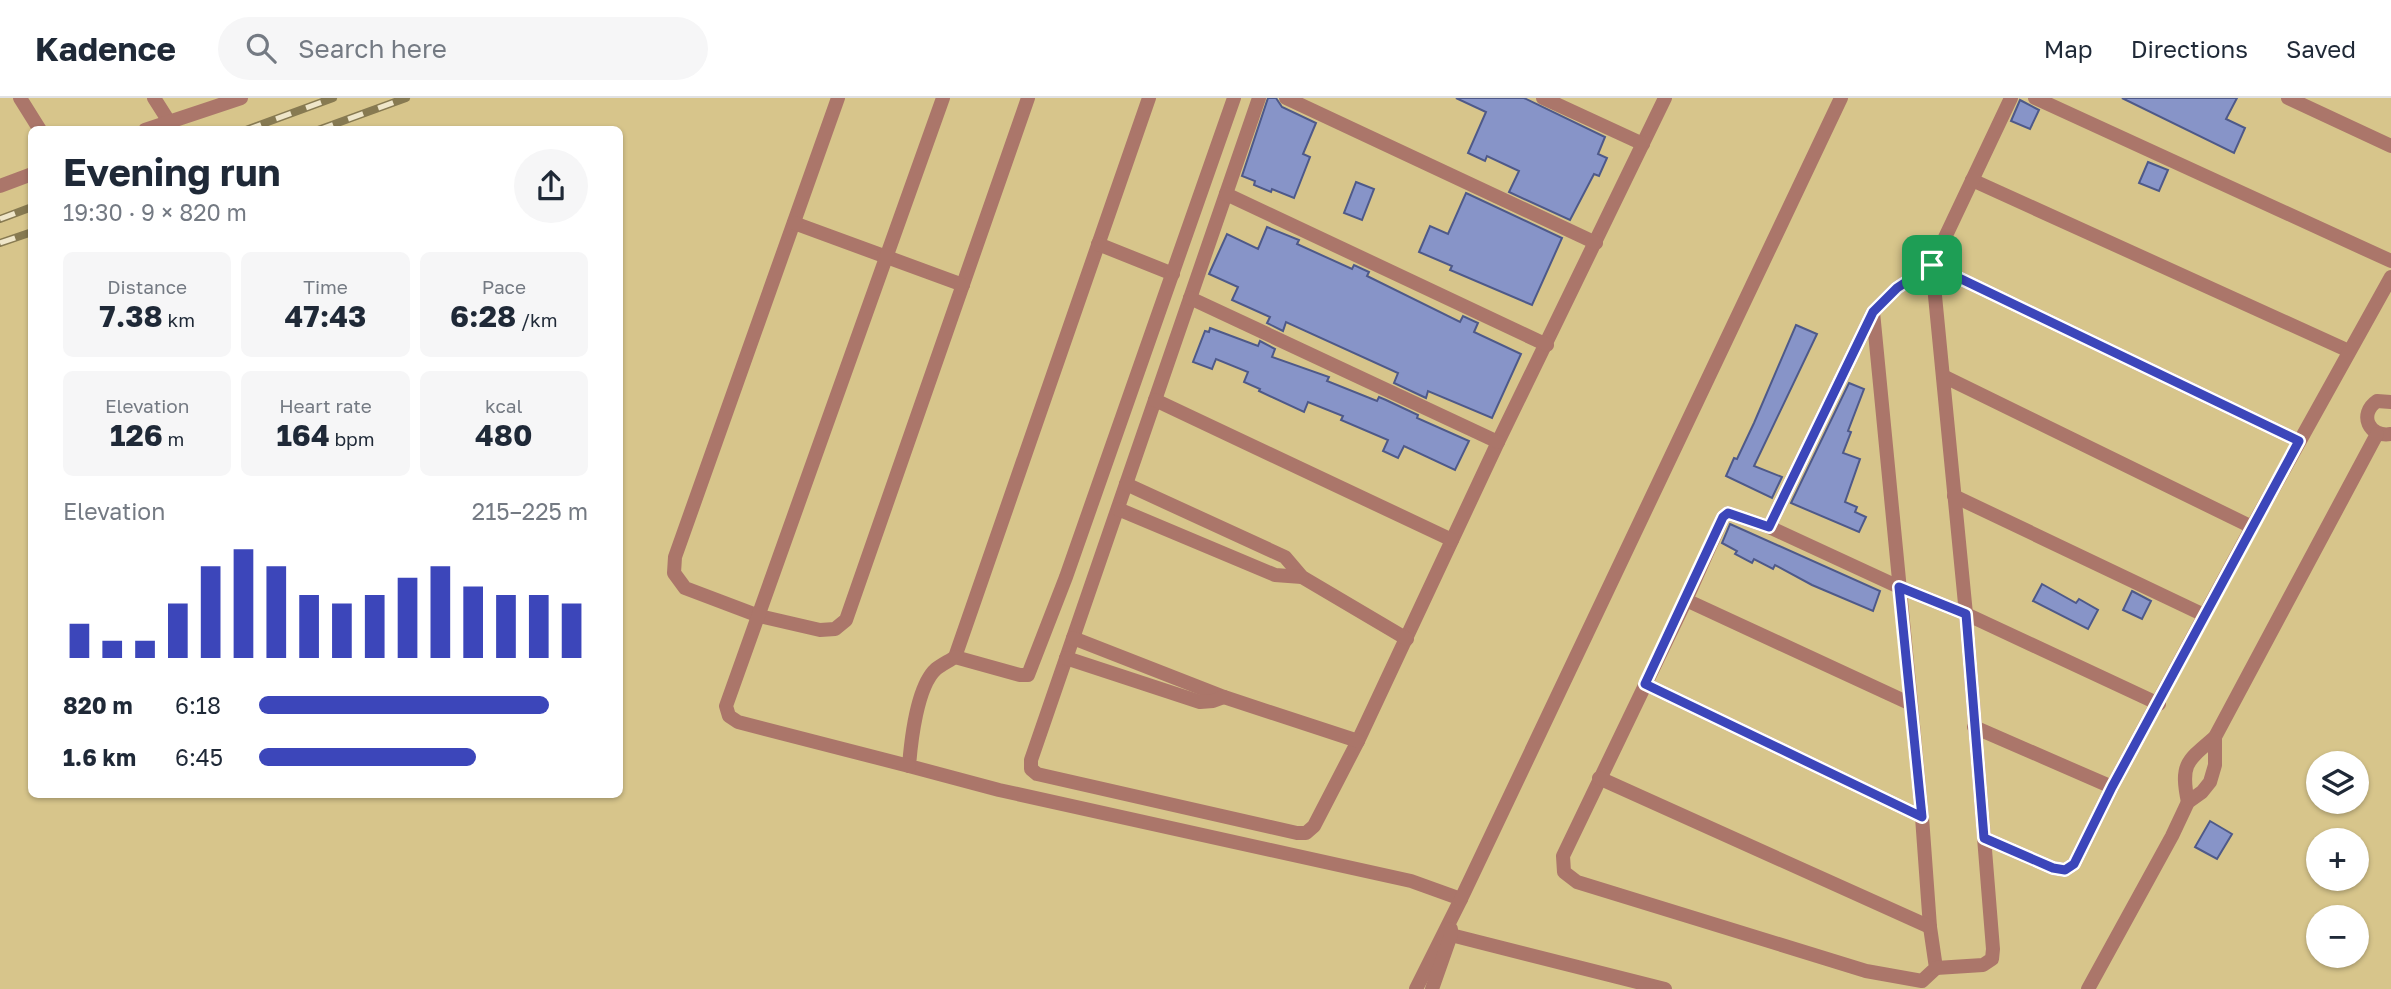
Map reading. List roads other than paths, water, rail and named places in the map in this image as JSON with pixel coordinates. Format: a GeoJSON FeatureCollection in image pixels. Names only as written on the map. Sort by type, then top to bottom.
{"type":"FeatureCollection","features":[{"type":"Feature","properties":{"kind":"street"},"geometry":{"type":"LineString","coordinates":[[20,98],[38,126]]}},
{"type":"Feature","properties":{"kind":"street"},"geometry":{"type":"LineString","coordinates":[[154,98],[168,120]]}},
{"type":"Feature","properties":{"kind":"street"},"geometry":{"type":"LineString","coordinates":[[154,126],[241,98]]}},
{"type":"Feature","properties":{"kind":"street"},"geometry":{"type":"LineString","coordinates":[[838,98],[676,557],[674,573],[685,588],[759,616],[820,630],[835,629],[846,620],[1028,98]]}},
{"type":"Feature","properties":{"kind":"street"},"geometry":{"type":"LineString","coordinates":[[943,98],[726,706],[729,716],[738,722],[999,790],[1411,881],[1461,899]]}},
{"type":"Feature","properties":{"kind":"street"},"geometry":{"type":"LineString","coordinates":[[909,766],[920,699],[934,671],[955,657],[1149,98]]}},
{"type":"Feature","properties":{"kind":"street"},"geometry":{"type":"LineString","coordinates":[[955,657],[1020,676],[1028,675],[1066,577],[1234,98]]}},
{"type":"Feature","properties":{"kind":"street"},"geometry":{"type":"LineString","coordinates":[[1259,98],[1031,760],[1031,769],[1037,774],[1297,833],[1306,833],[1314,826],[1358,741],[1498,442],[1665,98]]}},
{"type":"Feature","properties":{"kind":"street"},"geometry":{"type":"LineString","coordinates":[[1286,98],[1595,243]]}},
{"type":"Feature","properties":{"kind":"street"},"geometry":{"type":"LineString","coordinates":[[1543,98],[1643,144]]}},
{"type":"Feature","properties":{"kind":"street"},"geometry":{"type":"LineString","coordinates":[[1432,989],[1461,899],[1841,98]]}},
{"type":"Feature","properties":{"kind":"street"},"geometry":{"type":"LineString","coordinates":[[2011,98],[1932,265],[1966,614],[1992,959],[1983,965],[1936,968],[1922,981],[1866,971],[1577,882],[1564,872],[1563,856],[1723,517],[1728,513],[1769,527],[1899,587],[1966,614],[2159,704]]}},
{"type":"Feature","properties":{"kind":"street"},"geometry":{"type":"LineString","coordinates":[[2035,98],[2391,261]]}},
{"type":"Feature","properties":{"kind":"street"},"geometry":{"type":"LineString","coordinates":[[2288,98],[2391,146]]}},
{"type":"Feature","properties":{"kind":"street"},"geometry":{"type":"LineString","coordinates":[[0,186],[28,176]]}},
{"type":"Feature","properties":{"kind":"street"},"geometry":{"type":"LineString","coordinates":[[1972,180],[2349,351]]}},
{"type":"Feature","properties":{"kind":"street"},"geometry":{"type":"LineString","coordinates":[[1226,194],[1547,345]]}},
{"type":"Feature","properties":{"kind":"street"},"geometry":{"type":"LineString","coordinates":[[793,223],[962,285]]}},
{"type":"Feature","properties":{"kind":"street"},"geometry":{"type":"LineString","coordinates":[[1098,244],[1173,274]]}},
{"type":"Feature","properties":{"kind":"street"},"geometry":{"type":"LineString","coordinates":[[1769,527],[1873,312],[1897,288],[1932,265]]}},
{"type":"Feature","properties":{"kind":"street"},"geometry":{"type":"LineString","coordinates":[[1932,265],[2299,441]]}},
{"type":"Feature","properties":{"kind":"street"},"geometry":{"type":"LineString","coordinates":[[1984,838],[2053,868],[2065,870],[2074,864],[2204,615],[2391,277]]}},
{"type":"Feature","properties":{"kind":"street"},"geometry":{"type":"LineString","coordinates":[[1190,298],[1498,442]]}},
{"type":"Feature","properties":{"kind":"street"},"geometry":{"type":"LineString","coordinates":[[1873,312],[1936,968]]}},
{"type":"Feature","properties":{"kind":"street"},"geometry":{"type":"LineString","coordinates":[[1943,376],[2252,527]]}},
{"type":"Feature","properties":{"kind":"street"},"geometry":{"type":"LineString","coordinates":[[1155,400],[1452,540]]}},
{"type":"Feature","properties":{"kind":"street"},"geometry":{"type":"LineString","coordinates":[[2188,802],[2184,772],[2194,755],[2215,737],[2384,434],[2368,424],[2368,411],[2377,401],[2391,402]]}},
{"type":"Feature","properties":{"kind":"street"},"geometry":{"type":"LineString","coordinates":[[1126,484],[1285,557],[1302,577],[1407,639]]}},
{"type":"Feature","properties":{"kind":"street"},"geometry":{"type":"LineString","coordinates":[[1954,496],[2204,615]]}},
{"type":"Feature","properties":{"kind":"street"},"geometry":{"type":"LineString","coordinates":[[1118,509],[1275,575],[1302,577]]}},
{"type":"Feature","properties":{"kind":"street"},"geometry":{"type":"LineString","coordinates":[[1686,600],[1911,704]]}},
{"type":"Feature","properties":{"kind":"street"},"geometry":{"type":"LineString","coordinates":[[1073,638],[1224,696],[1358,741]]}},
{"type":"Feature","properties":{"kind":"street"},"geometry":{"type":"LineString","coordinates":[[1066,658],[1200,702],[1213,701],[1224,696]]}},
{"type":"Feature","properties":{"kind":"street"},"geometry":{"type":"LineString","coordinates":[[1645,684],[1922,817]]}},
{"type":"Feature","properties":{"kind":"street"},"geometry":{"type":"LineString","coordinates":[[1974,727],[2112,787]]}},
{"type":"Feature","properties":{"kind":"street"},"geometry":{"type":"LineString","coordinates":[[2088,989],[2188,802],[2203,792],[2210,782],[2215,765],[2215,737]]}},
{"type":"Feature","properties":{"kind":"street"},"geometry":{"type":"LineString","coordinates":[[1600,778],[1930,927]]}},
{"type":"Feature","properties":{"kind":"street"},"geometry":{"type":"LineString","coordinates":[[1416,989],[1443,932],[1451,928],[1665,989]]}},
{"type":"Feature","properties":{"kind":"railway"},"geometry":{"type":"LineString","coordinates":[[257,126],[333,98]]}},
{"type":"Feature","properties":{"kind":"railway"},"geometry":{"type":"LineString","coordinates":[[329,126],[406,98]]}},
{"type":"Feature","properties":{"kind":"railway"},"geometry":{"type":"LineString","coordinates":[[0,219],[28,208]]}},
{"type":"Feature","properties":{"kind":"railway"},"geometry":{"type":"LineString","coordinates":[[0,243],[28,233]]}}]}
